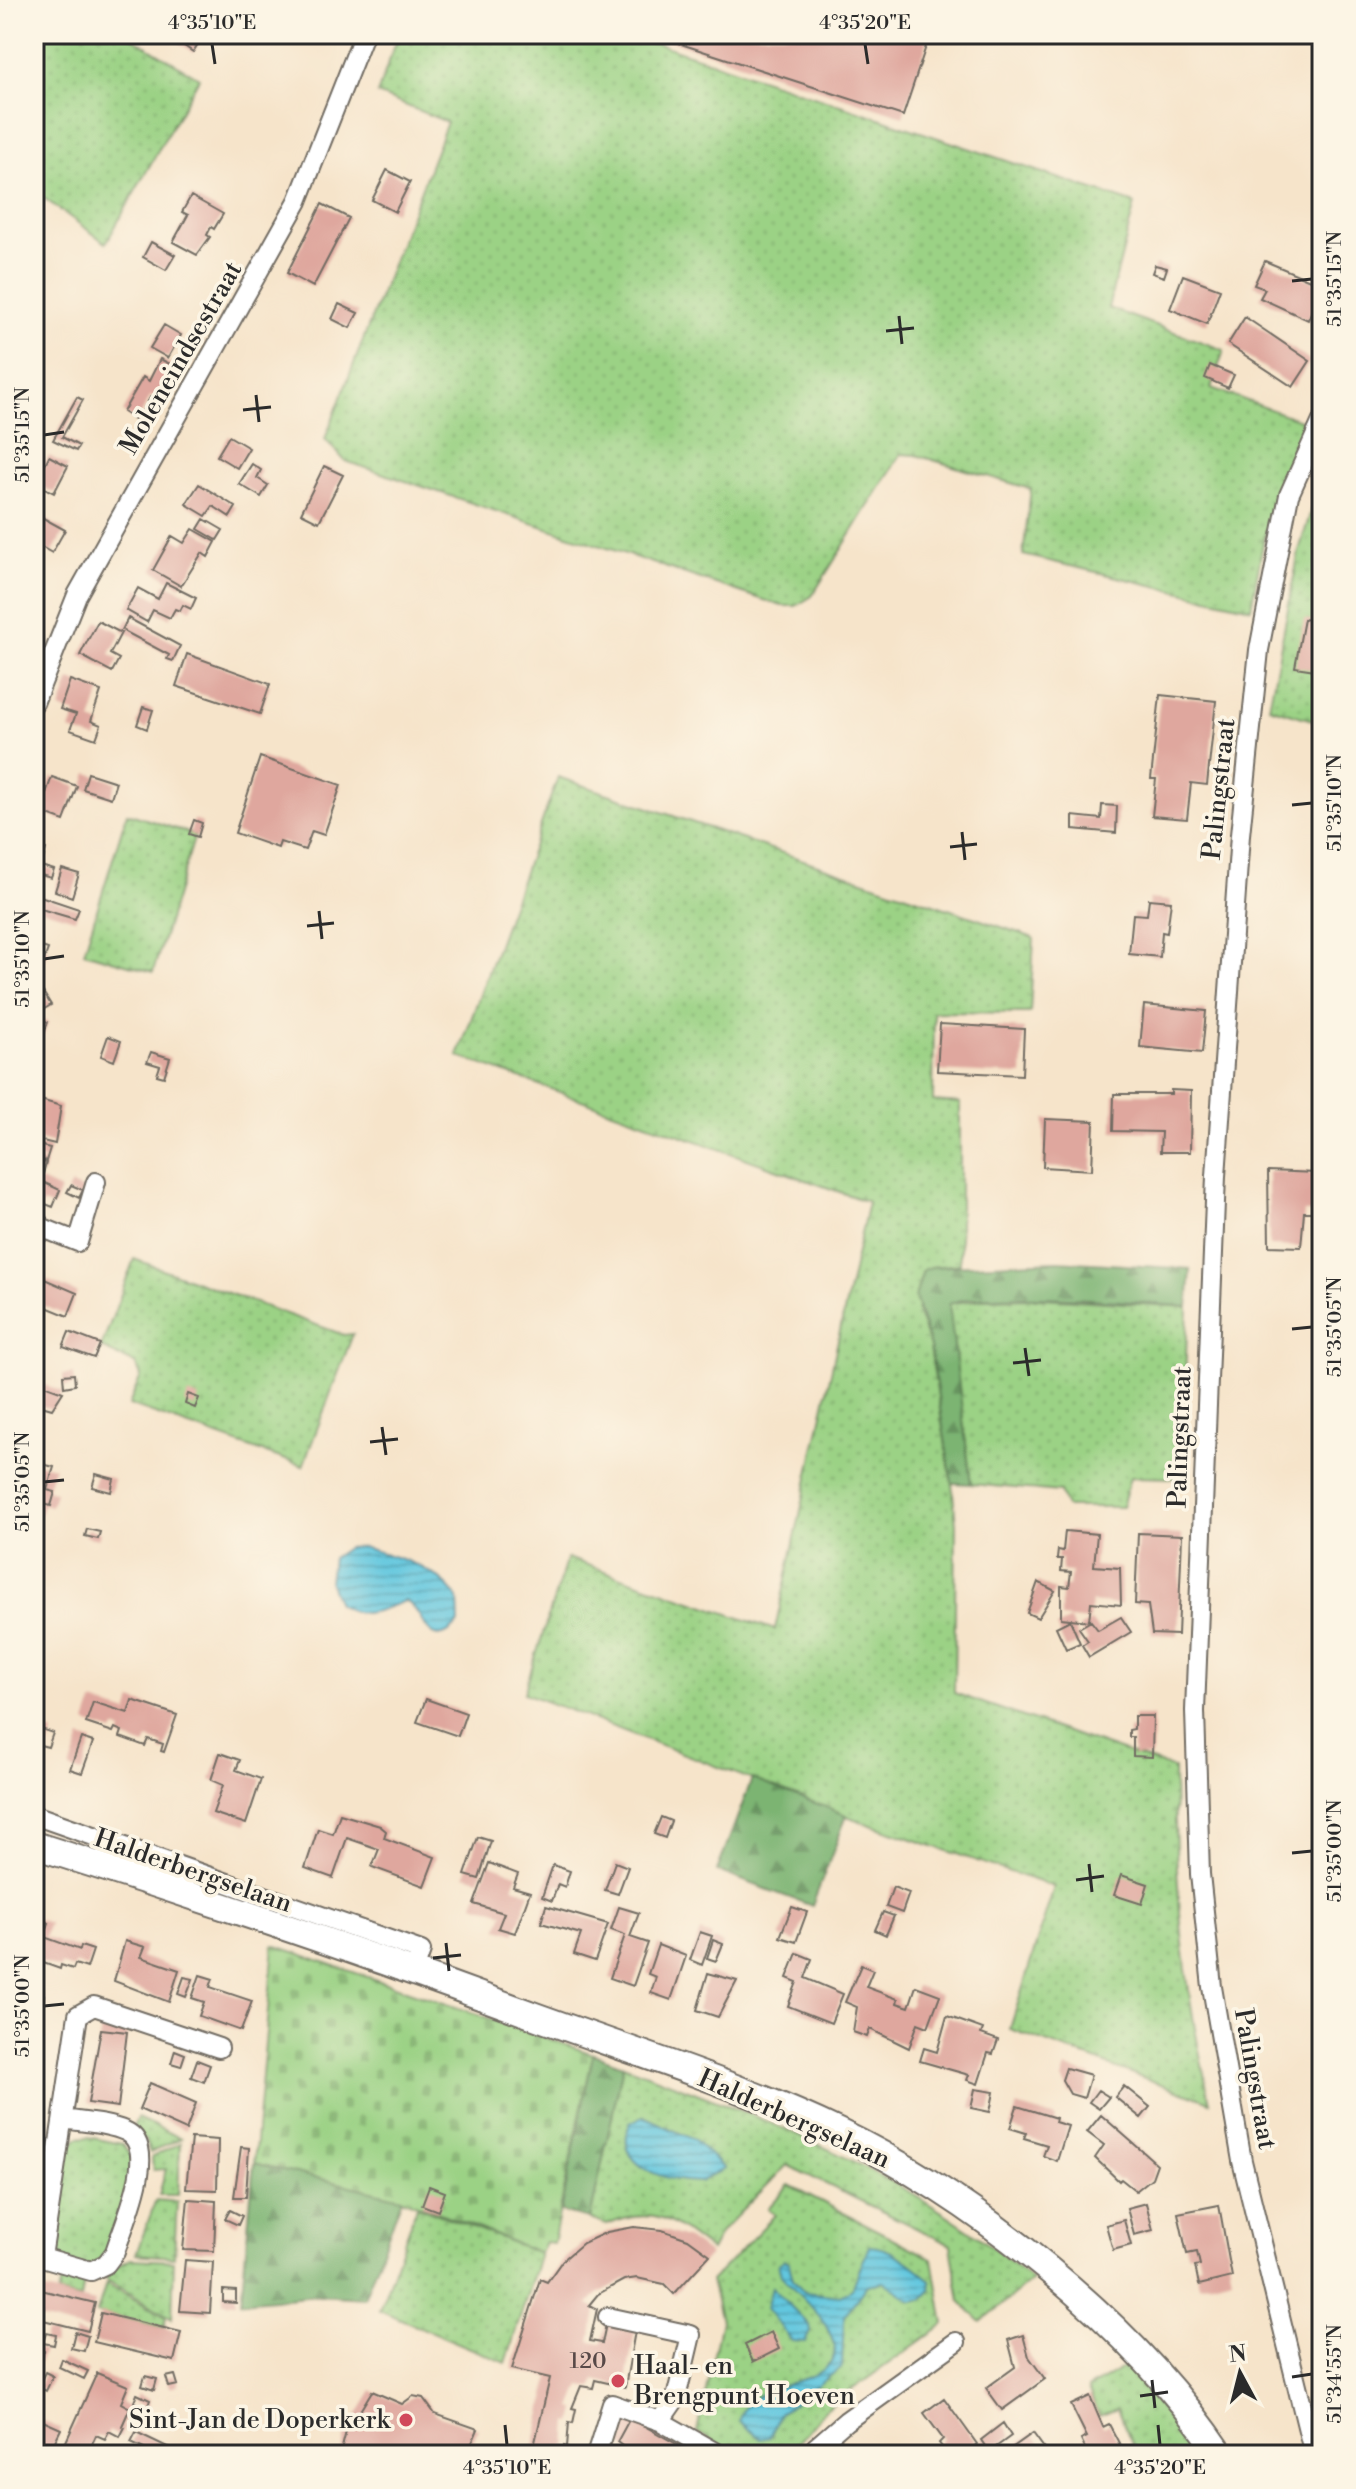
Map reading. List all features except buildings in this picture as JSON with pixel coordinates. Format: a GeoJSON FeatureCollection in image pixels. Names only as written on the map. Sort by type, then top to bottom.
{"type":"FeatureCollection","features":[{"type":"Feature","properties":{"kind":"main road","name":"Halderbergselaan"},"geometry":{"type":"LineString","coordinates":[[34,1845],[414,1971],[758,2098],[837,2132],[897,2164],[965,2207],[1066,2285],[1115,2331],[1221,2455]]}},
{"type":"Feature","properties":{"kind":"street","name":"Moleneindsestraat"},"geometry":{"type":"LineString","coordinates":[[34,703],[77,595],[298,201],[364,34]]}},
{"type":"Feature","properties":{"kind":"street","name":"Palingstraat"},"geometry":{"type":"LineString","coordinates":[[1314,2455],[1242,2161],[1212,1987],[1200,1874],[1195,1711],[1216,1176],[1240,835],[1259,650],[1289,495],[1322,421]]}},
{"type":"Feature","properties":{"kind":"street"},"geometry":{"type":"LineString","coordinates":[[34,1218],[43,1228],[78,1242],[96,1182]]}},
{"type":"Feature","properties":{"kind":"street","name":"Halderbergselaan"},"geometry":{"type":"LineString","coordinates":[[34,1815],[421,1951],[414,1971]]}},
{"type":"Feature","properties":{"kind":"street"},"geometry":{"type":"LineString","coordinates":[[63,2119],[126,2131],[139,2143],[143,2163],[115,2252],[106,2264],[91,2271],[38,2257],[78,2015],[94,2006],[219,2048]]}},
{"type":"Feature","properties":{"kind":"street"},"geometry":{"type":"LineString","coordinates":[[608,2317],[691,2335],[676,2398],[660,2421]]}},
{"type":"Feature","properties":{"kind":"street"},"geometry":{"type":"LineString","coordinates":[[814,2451],[846,2421],[956,2342]]}},
{"type":"Feature","properties":{"kind":"street"},"geometry":{"type":"LineString","coordinates":[[596,2455],[612,2404],[660,2421],[720,2455]]}},
{"type":"Feature","properties":{"kind":"street"},"geometry":{"type":"LineString","coordinates":[[814,2451],[839,2455]]}},
{"type":"Feature","properties":{"kind":"green space"},"geometry":{"type":"Polygon","coordinates":[[[34,34],[126,34],[199,78],[106,243],[34,191],[34,34]]]}},
{"type":"Feature","properties":{"kind":"green space"},"geometry":{"type":"Polygon","coordinates":[[[399,34],[629,34],[1135,204],[1108,308],[1224,350],[1211,388],[1306,422],[1264,538],[1251,608],[1023,555],[1031,489],[916,455],[901,454],[812,596],[796,606],[782,606],[345,461],[325,439],[447,122],[377,94],[399,34]]]}},
{"type":"Feature","properties":{"kind":"green space"},"geometry":{"type":"Polygon","coordinates":[[[1322,474],[1322,723],[1269,707],[1299,551],[1322,474]]]}},
{"type":"Feature","properties":{"kind":"green space"},"geometry":{"type":"Polygon","coordinates":[[[558,777],[1034,938],[1030,1013],[934,1012],[933,1101],[960,1103],[960,1264],[931,1267],[917,1311],[930,1347],[956,1524],[954,1693],[1174,1769],[1182,1937],[1193,2018],[1210,2102],[1010,2029],[1054,1887],[868,1824],[524,1693],[567,1558],[775,1630],[868,1202],[458,1056],[558,777]]]}},
{"type":"Feature","properties":{"kind":"green space"},"geometry":{"type":"Polygon","coordinates":[[[127,813],[195,835],[153,972],[84,952],[127,813]]]}},
{"type":"Feature","properties":{"kind":"green space"},"geometry":{"type":"Polygon","coordinates":[[[134,1259],[344,1335],[353,1334],[303,1466],[129,1405],[141,1376],[136,1364],[101,1348],[134,1259]]]}},
{"type":"Feature","properties":{"kind":"green space"},"geometry":{"type":"Polygon","coordinates":[[[1057,1261],[1191,1269],[1188,1307],[1027,1297],[967,1299],[949,1304],[971,1484],[952,1483],[930,1347],[915,1297],[923,1270],[931,1267],[1057,1261]]]}},
{"type":"Feature","properties":{"kind":"green space"},"geometry":{"type":"Polygon","coordinates":[[[1040,1298],[1188,1307],[1181,1478],[1130,1477],[1122,1507],[1066,1507],[1060,1492],[971,1484],[948,1304],[982,1299],[1040,1298]]]}},
{"type":"Feature","properties":{"kind":"green space"},"geometry":{"type":"Polygon","coordinates":[[[752,1779],[847,1815],[812,1906],[717,1871],[752,1779]]]}},
{"type":"Feature","properties":{"kind":"green space"},"geometry":{"type":"Polygon","coordinates":[[[274,1945],[593,2054],[553,2243],[545,2242],[540,2253],[402,2198],[254,2163],[274,1945]]]}},
{"type":"Feature","properties":{"kind":"green space"},"geometry":{"type":"Polygon","coordinates":[[[593,2054],[623,2065],[590,2219],[561,2212],[593,2054]]]}},
{"type":"Feature","properties":{"kind":"green space"},"geometry":{"type":"Polygon","coordinates":[[[623,2065],[785,2129],[890,2181],[940,2210],[1032,2280],[981,2322],[960,2301],[951,2245],[787,2165],[721,2232],[711,2251],[663,2220],[638,2216],[607,2225],[590,2219],[623,2065]]]}},
{"type":"Feature","properties":{"kind":"green space"},"geometry":{"type":"Polygon","coordinates":[[[137,2118],[181,2138],[150,2153],[145,2140],[132,2130],[137,2118]]]}},
{"type":"Feature","properties":{"kind":"green space"},"geometry":{"type":"Polygon","coordinates":[[[88,2137],[122,2144],[136,2161],[110,2253],[88,2269],[57,2257],[51,2248],[66,2151],[77,2138],[88,2137]]]}},
{"type":"Feature","properties":{"kind":"green space"},"geometry":{"type":"Polygon","coordinates":[[[180,2143],[178,2195],[159,2195],[166,2169],[153,2170],[152,2157],[180,2143]]]}},
{"type":"Feature","properties":{"kind":"green space"},"geometry":{"type":"Polygon","coordinates":[[[254,2163],[402,2198],[364,2298],[318,2295],[241,2302],[254,2163]]]}},
{"type":"Feature","properties":{"kind":"green space"},"geometry":{"type":"Polygon","coordinates":[[[789,2185],[933,2259],[944,2324],[826,2408],[788,2455],[736,2455],[697,2432],[721,2321],[711,2281],[775,2215],[768,2208],[789,2185]]]}},
{"type":"Feature","properties":{"kind":"green space"},"geometry":{"type":"Polygon","coordinates":[[[156,2200],[177,2202],[174,2257],[136,2254],[156,2200]]]}},
{"type":"Feature","properties":{"kind":"green space"},"geometry":{"type":"Polygon","coordinates":[[[417,2206],[540,2253],[506,2363],[379,2310],[417,2206]]]}},
{"type":"Feature","properties":{"kind":"green space"},"geometry":{"type":"Polygon","coordinates":[[[130,2259],[174,2261],[172,2318],[105,2279],[117,2266],[130,2259]]]}},
{"type":"Feature","properties":{"kind":"green space"},"geometry":{"type":"Polygon","coordinates":[[[63,2275],[84,2281],[81,2299],[58,2294],[63,2275]]]}},
{"type":"Feature","properties":{"kind":"green space"},"geometry":{"type":"Polygon","coordinates":[[[106,2283],[166,2317],[164,2328],[97,2313],[106,2283]]]}},
{"type":"Feature","properties":{"kind":"green space"},"geometry":{"type":"Polygon","coordinates":[[[1126,2366],[1197,2455],[1114,2455],[1133,2445],[1117,2409],[1099,2416],[1088,2389],[1126,2366]]]}},
{"type":"Feature","properties":{"kind":"water"},"geometry":{"type":"Polygon","coordinates":[[[361,1547],[401,1559],[438,1578],[458,1598],[459,1623],[439,1636],[427,1628],[412,1605],[405,1601],[364,1613],[338,1604],[329,1581],[332,1558],[347,1548],[361,1547]]]}},
{"type":"Feature","properties":{"kind":"water"},"geometry":{"type":"Polygon","coordinates":[[[643,2116],[695,2140],[724,2169],[700,2182],[672,2179],[646,2169],[629,2151],[627,2138],[630,2123],[643,2116]]]}},
{"type":"Feature","properties":{"kind":"water"},"geometry":{"type":"Polygon","coordinates":[[[869,2246],[886,2250],[910,2263],[931,2280],[930,2291],[923,2299],[912,2301],[884,2282],[867,2285],[844,2316],[842,2367],[780,2413],[770,2437],[761,2439],[739,2421],[746,2405],[761,2395],[818,2373],[830,2362],[834,2348],[826,2326],[781,2275],[778,2264],[784,2260],[789,2263],[793,2279],[804,2292],[840,2296],[852,2289],[869,2246]]]}},
{"type":"Feature","properties":{"kind":"water"},"geometry":{"type":"Polygon","coordinates":[[[772,2287],[809,2325],[810,2332],[805,2342],[792,2341],[766,2308],[772,2287]]]}},
{"type":"Feature","properties":{"kind":"place","name":"Haal- en Brengpunt Hoeven"},"geometry":{"type":"Point","coordinates":[618,2381]}},
{"type":"Feature","properties":{"kind":"place","name":"Sint-Jan de Doperkerk"},"geometry":{"type":"Point","coordinates":[406,2420]}}]}
